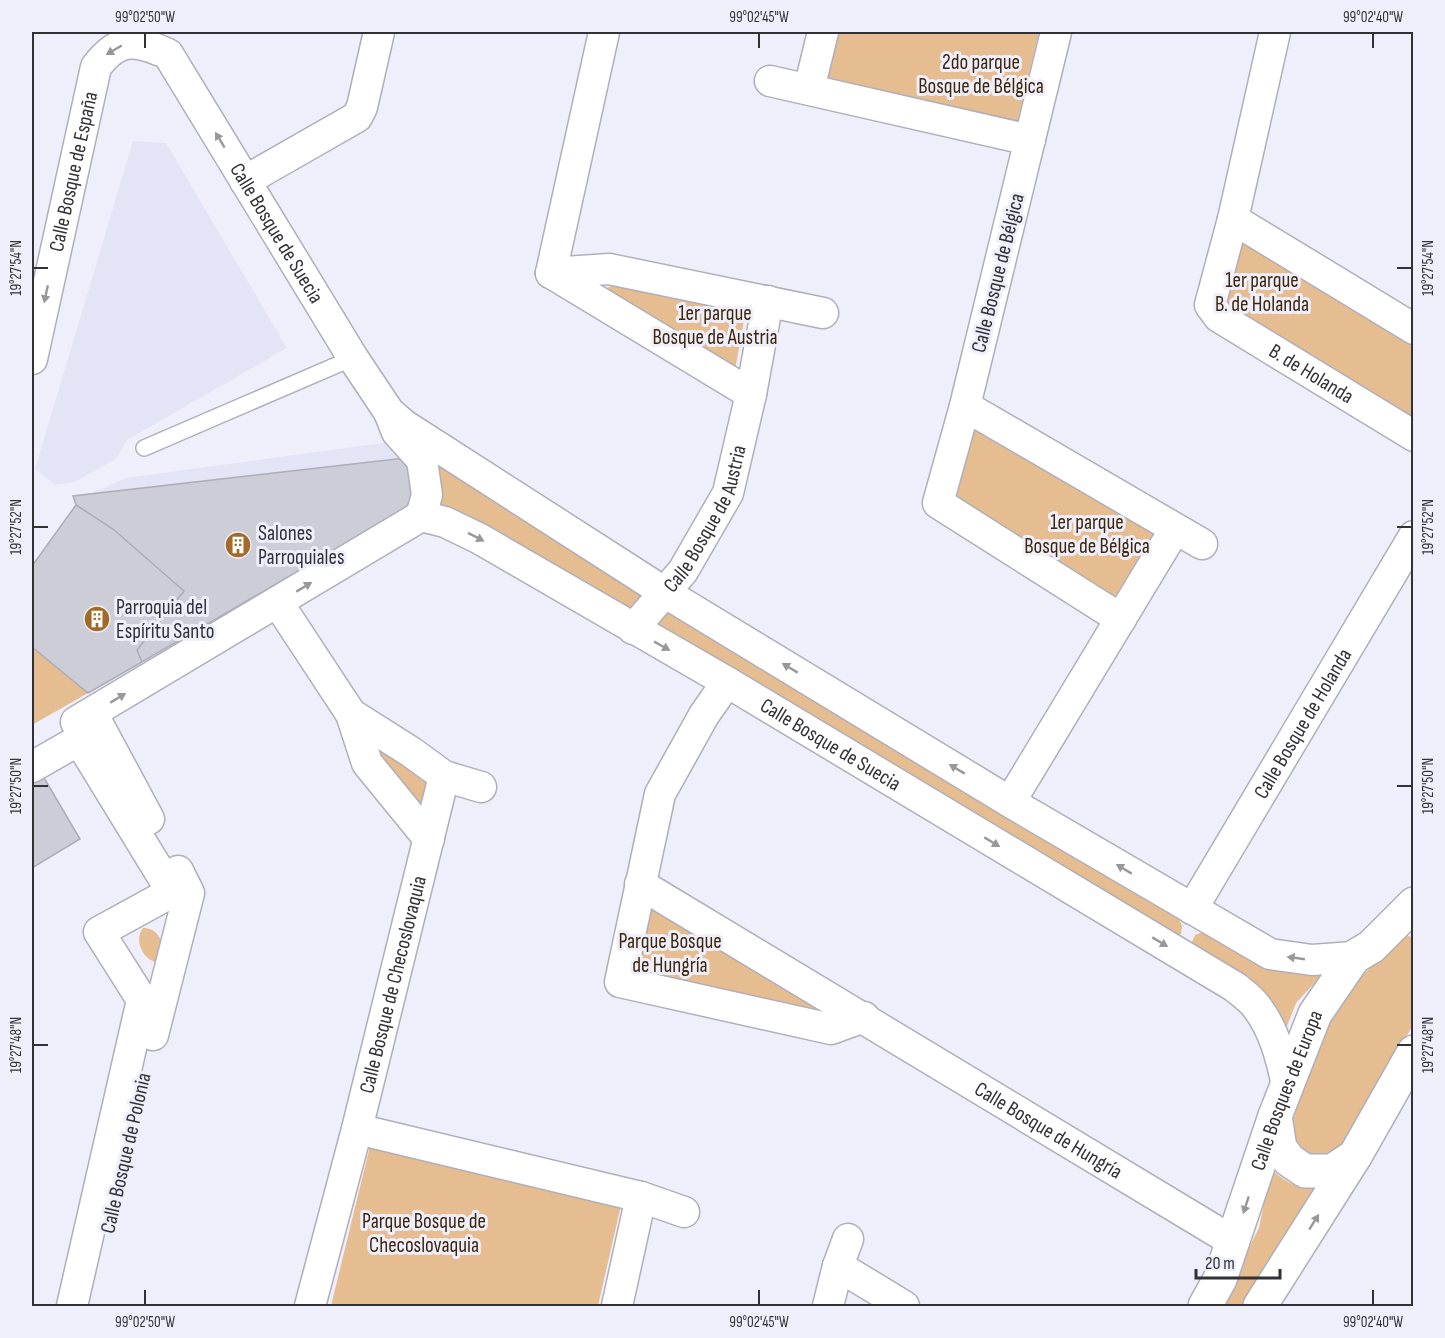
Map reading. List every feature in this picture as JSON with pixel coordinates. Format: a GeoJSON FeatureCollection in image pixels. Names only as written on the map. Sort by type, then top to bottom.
{"type":"FeatureCollection","features":[{"type":"Feature","properties":{"kind":"street"},"geometry":{"type":"LineString","coordinates":[[245,181],[357,117],[363,107],[379,32]]}},
{"type":"Feature","properties":{"kind":"street"},"geometry":{"type":"LineString","coordinates":[[551,273],[604,32]]}},
{"type":"Feature","properties":{"kind":"street"},"geometry":{"type":"LineString","coordinates":[[809,89],[823,32]]}},
{"type":"Feature","properties":{"kind":"street","name":"Calle Bosque de Bélgica"},"geometry":{"type":"LineString","coordinates":[[1056,32],[965,406],[938,503],[1120,619]]}},
{"type":"Feature","properties":{"kind":"street"},"geometry":{"type":"LineString","coordinates":[[1275,32],[1233,219],[1413,329]]}},
{"type":"Feature","properties":{"kind":"street","name":"Calle Bosque de España"},"geometry":{"type":"LineString","coordinates":[[32,359],[96,67],[107,52],[124,44],[144,43],[168,54]]}},
{"type":"Feature","properties":{"kind":"street","name":"Calle Bosque de Suecia"},"geometry":{"type":"LineString","coordinates":[[168,54],[388,412],[397,432],[422,460],[428,495],[421,516],[445,522],[480,539],[727,682],[1235,987],[1255,1004],[1271,1029],[1281,1057],[1287,1085]]}},
{"type":"Feature","properties":{"kind":"street"},"geometry":{"type":"LineString","coordinates":[[770,81],[1030,140]]}},
{"type":"Feature","properties":{"kind":"street","name":"B. de Holanda"},"geometry":{"type":"LineString","coordinates":[[1233,219],[1210,301],[1211,309],[1413,435]]}},
{"type":"Feature","properties":{"kind":"street"},"geometry":{"type":"LineString","coordinates":[[551,273],[609,268],[823,313]]}},
{"type":"Feature","properties":{"kind":"street"},"geometry":{"type":"LineString","coordinates":[[551,273],[751,394]]}},
{"type":"Feature","properties":{"kind":"street","name":"Calle Bosque de Austria"},"geometry":{"type":"LineString","coordinates":[[633,629],[683,571],[729,493],[751,394],[768,301]]}},
{"type":"Feature","properties":{"kind":"street"},"geometry":{"type":"LineString","coordinates":[[965,406],[1202,544]]}},
{"type":"Feature","properties":{"kind":"street","name":"Calle Bosque de Suecia"},"geometry":{"type":"LineString","coordinates":[[388,412],[664,592],[1011,802],[1270,954],[1311,960],[1363,952]]}},
{"type":"Feature","properties":{"kind":"street"},"geometry":{"type":"LineString","coordinates":[[33,751],[92,713],[421,516]]}},
{"type":"Feature","properties":{"kind":"street"},"geometry":{"type":"LineString","coordinates":[[1011,802],[1175,529]]}},
{"type":"Feature","properties":{"kind":"street","name":"Calle Bosque de Holanda"},"geometry":{"type":"LineString","coordinates":[[1192,909],[1413,537]]}},
{"type":"Feature","properties":{"kind":"street"},"geometry":{"type":"LineString","coordinates":[[278,603],[351,714],[367,763],[429,839]]}},
{"type":"Feature","properties":{"kind":"street"},"geometry":{"type":"LineString","coordinates":[[727,682],[704,715],[660,794],[620,981],[831,1029],[864,1017]]}},
{"type":"Feature","properties":{"kind":"street"},"geometry":{"type":"LineString","coordinates":[[92,713],[189,893],[117,934],[161,1000]]}},
{"type":"Feature","properties":{"kind":"street"},"geometry":{"type":"LineString","coordinates":[[351,714],[444,776],[481,787]]}},
{"type":"Feature","properties":{"kind":"street"},"geometry":{"type":"LineString","coordinates":[[33,751],[79,740],[172,892],[99,932],[142,1000],[72,1306]]}},
{"type":"Feature","properties":{"kind":"street","name":"Calle Bosque de Checoslovaquia"},"geometry":{"type":"LineString","coordinates":[[310,1306],[357,1129],[444,776]]}},
{"type":"Feature","properties":{"kind":"street","name":"Calle Bosque de Hungría"},"geometry":{"type":"LineString","coordinates":[[640,884],[1234,1242]]}},
{"type":"Feature","properties":{"kind":"street","name":"Calle Bosque de Polonia"},"geometry":{"type":"LineString","coordinates":[[91,1306],[161,1000],[189,893]]}},
{"type":"Feature","properties":{"kind":"street","name":"Calle Bosques de Europa"},"geometry":{"type":"LineString","coordinates":[[1205,1306],[1220,1279],[1234,1242],[1275,1116],[1315,1014],[1363,952],[1413,904]]}},
{"type":"Feature","properties":{"kind":"street"},"geometry":{"type":"LineString","coordinates":[[1363,952],[1400,933],[1413,930]]}},
{"type":"Feature","properties":{"kind":"street"},"geometry":{"type":"LineString","coordinates":[[1260,1306],[1355,1156],[1413,1052]]}},
{"type":"Feature","properties":{"kind":"street"},"geometry":{"type":"LineString","coordinates":[[1275,1116],[1280,1148],[1288,1160],[1305,1171],[1332,1171],[1355,1156]]}},
{"type":"Feature","properties":{"kind":"street"},"geometry":{"type":"LineString","coordinates":[[357,1129],[641,1197],[684,1212]]}},
{"type":"Feature","properties":{"kind":"street"},"geometry":{"type":"LineString","coordinates":[[617,1306],[641,1197]]}},
{"type":"Feature","properties":{"kind":"street"},"geometry":{"type":"LineString","coordinates":[[828,1306],[843,1253],[904,1306]]}},
{"type":"Feature","properties":{"kind":"lane"},"geometry":{"type":"LineString","coordinates":[[144,448],[353,358]]}},
{"type":"Feature","properties":{"kind":"shaded area"},"geometry":{"type":"Polygon","coordinates":[[[133,141],[166,143],[287,348],[127,440],[117,458],[75,482],[55,485],[35,469],[133,141]]]}},
{"type":"Feature","properties":{"kind":"shaded area"},"geometry":{"type":"Polygon","coordinates":[[[390,442],[405,462],[74,501],[126,478],[390,442]]]}},
{"type":"Feature","properties":{"kind":"green space","name":"2do parque Bosque de Bélgica"},"geometry":{"type":"Polygon","coordinates":[[[838,32],[1039,32],[1016,127],[827,81],[838,32]]]}},
{"type":"Feature","properties":{"kind":"green space","name":"1er parque B. de Holanda"},"geometry":{"type":"Polygon","coordinates":[[[1243,236],[1413,341],[1413,422],[1231,318],[1221,291],[1243,236]]]}},
{"type":"Feature","properties":{"kind":"green space","name":"1er parque Bosque de Austria"},"geometry":{"type":"Polygon","coordinates":[[[631,280],[747,304],[735,370],[603,289],[631,280]]]}},
{"type":"Feature","properties":{"kind":"green space","name":"1er parque Bosque de Bélgica"},"geometry":{"type":"Polygon","coordinates":[[[975,424],[1156,529],[1115,597],[950,500],[975,424]]]}},
{"type":"Feature","properties":{"kind":"green space"},"geometry":{"type":"Polygon","coordinates":[[[434,454],[641,595],[638,604],[630,610],[436,508],[434,454]]]}},
{"type":"Feature","properties":{"kind":"green space"},"geometry":{"type":"Polygon","coordinates":[[[668,609],[1178,916],[1182,926],[1181,934],[1173,939],[665,634],[658,625],[660,616],[668,609]]]}},
{"type":"Feature","properties":{"kind":"green space"},"geometry":{"type":"Polygon","coordinates":[[[32,647],[88,693],[32,725],[32,647]]]}},
{"type":"Feature","properties":{"kind":"green space"},"geometry":{"type":"Polygon","coordinates":[[[378,741],[439,776],[423,818],[377,758],[378,741]]]}},
{"type":"Feature","properties":{"kind":"green space","name":"Parque Bosque de Hungría"},"geometry":{"type":"Polygon","coordinates":[[[647,901],[816,1007],[814,1014],[632,972],[647,901]]]}},
{"type":"Feature","properties":{"kind":"green space"},"geometry":{"type":"Polygon","coordinates":[[[143,928],[155,932],[165,949],[160,963],[149,959],[142,950],[139,939],[143,928]]]}},
{"type":"Feature","properties":{"kind":"green space"},"geometry":{"type":"Polygon","coordinates":[[[1203,932],[1266,968],[1322,975],[1296,1003],[1285,1031],[1190,946],[1195,935],[1203,932]]]}},
{"type":"Feature","properties":{"kind":"green space"},"geometry":{"type":"Polygon","coordinates":[[[1408,936],[1413,937],[1413,1025],[1343,1144],[1332,1155],[1312,1156],[1300,1151],[1291,1128],[1312,1054],[1338,1000],[1394,944],[1408,936]]]}},
{"type":"Feature","properties":{"kind":"green space","name":"Parque Bosque de Checoslovaquia"},"geometry":{"type":"Polygon","coordinates":[[[370,1146],[621,1205],[598,1306],[331,1306],[370,1146]]]}},
{"type":"Feature","properties":{"kind":"green space"},"geometry":{"type":"Polygon","coordinates":[[[1271,1169],[1293,1184],[1305,1188],[1320,1188],[1249,1306],[1219,1306],[1259,1228],[1271,1169]]]}},
{"type":"Feature","properties":{"kind":"building","name":"Salones Parroquiales"},"geometry":{"type":"Polygon","coordinates":[[[405,458],[417,493],[405,509],[142,662],[137,650],[184,591],[113,529],[76,505],[73,496],[405,458]]]}},
{"type":"Feature","properties":{"kind":"building","name":"Parroquia del Espíritu Santo"},"geometry":{"type":"Polygon","coordinates":[[[76,505],[113,529],[184,591],[137,650],[142,662],[88,693],[32,647],[32,566],[76,505]]]}},
{"type":"Feature","properties":{"kind":"building"},"geometry":{"type":"Polygon","coordinates":[[[40,771],[80,839],[32,868],[32,776],[40,771]]]}},
{"type":"Feature","properties":{"kind":"place","name":"Salones Parroquiales"},"geometry":{"type":"Point","coordinates":[238,545]}},
{"type":"Feature","properties":{"kind":"place","name":"Parroquia del Espíritu Santo"},"geometry":{"type":"Point","coordinates":[97,619]}}]}
